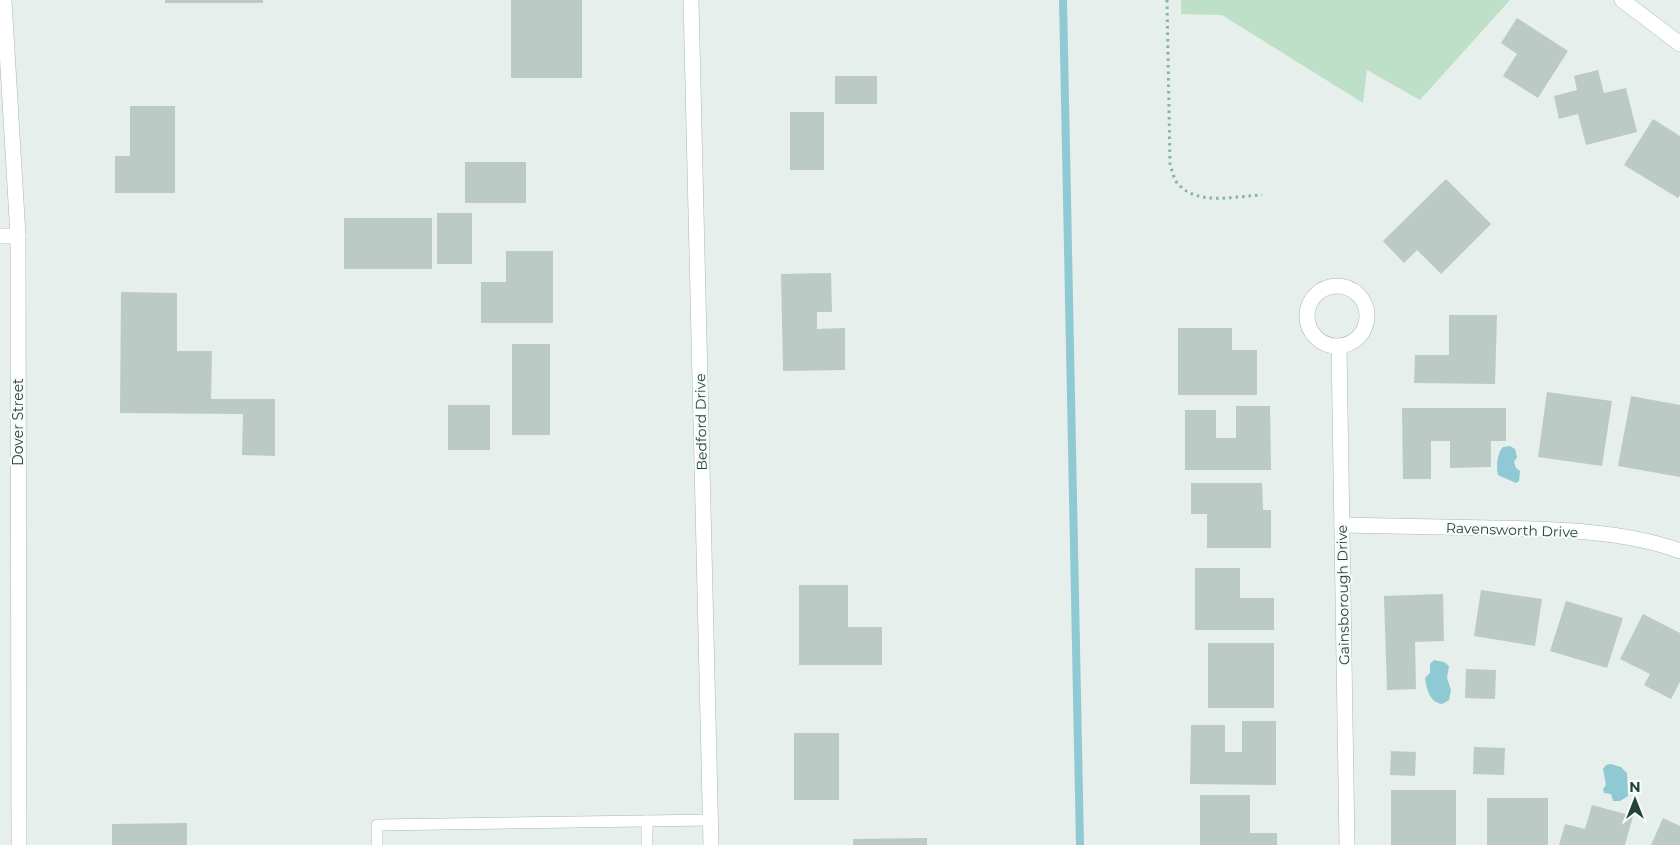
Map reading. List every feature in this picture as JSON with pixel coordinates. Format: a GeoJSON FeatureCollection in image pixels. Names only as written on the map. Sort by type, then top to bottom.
{"type":"FeatureCollection","features":[{"type":"Feature","properties":{"kind":"street","name":"Dover Street"},"geometry":{"type":"LineString","coordinates":[[4,0],[18,236],[19,845]]}},
{"type":"Feature","properties":{"kind":"street","name":"Bedford Drive"},"geometry":{"type":"LineString","coordinates":[[691,0],[711,845]]}},
{"type":"Feature","properties":{"kind":"street"},"geometry":{"type":"LineString","coordinates":[[1622,0],[1680,44]]}},
{"type":"Feature","properties":{"kind":"street"},"geometry":{"type":"LineString","coordinates":[[0,236],[18,236]]}},
{"type":"Feature","properties":{"kind":"street"},"geometry":{"type":"LineString","coordinates":[[1328,286],[1348,287],[1363,300],[1367,310],[1364,330],[1349,344],[1339,346],[1329,345],[1320,341],[1308,326],[1306,316],[1312,298],[1328,286]]}},
{"type":"Feature","properties":{"kind":"street","name":"Gainsborough Drive"},"geometry":{"type":"LineString","coordinates":[[1339,346],[1347,845]]}},
{"type":"Feature","properties":{"kind":"street","name":"Ravensworth Drive"},"geometry":{"type":"LineString","coordinates":[[1342,526],[1557,529],[1618,537],[1666,546],[1680,551]]}},
{"type":"Feature","properties":{"kind":"lane"},"geometry":{"type":"LineString","coordinates":[[377,845],[377,826],[710,820]]}},
{"type":"Feature","properties":{"kind":"lane"},"geometry":{"type":"LineString","coordinates":[[647,821],[647,845]]}},
{"type":"Feature","properties":{"kind":"path"},"geometry":{"type":"LineString","coordinates":[[1167,0],[1170,164],[1177,185],[1192,194],[1206,198],[1262,195]]}},
{"type":"Feature","properties":{"kind":"green space"},"geometry":{"type":"Polygon","coordinates":[[[1181,0],[1510,0],[1420,100],[1367,70],[1363,103],[1222,15],[1181,14],[1181,0]]]}},
{"type":"Feature","properties":{"kind":"water"},"geometry":{"type":"Polygon","coordinates":[[[1510,446],[1515,449],[1517,457],[1514,462],[1516,468],[1520,471],[1519,481],[1516,483],[1498,475],[1497,472],[1499,453],[1503,447],[1510,446]]]}},
{"type":"Feature","properties":{"kind":"water"},"geometry":{"type":"Polygon","coordinates":[[[1434,660],[1444,662],[1449,666],[1447,678],[1451,690],[1449,700],[1442,704],[1431,698],[1425,678],[1430,673],[1430,664],[1434,660]]]}},
{"type":"Feature","properties":{"kind":"water"},"geometry":{"type":"Polygon","coordinates":[[[1611,764],[1621,767],[1627,773],[1628,796],[1620,801],[1613,801],[1611,794],[1604,793],[1603,789],[1606,785],[1603,769],[1606,765],[1611,764]]]}},
{"type":"Feature","properties":{"kind":"building"},"geometry":{"type":"Polygon","coordinates":[[[165,0],[263,0],[263,3],[165,3],[165,0]]]}},
{"type":"Feature","properties":{"kind":"building"},"geometry":{"type":"Polygon","coordinates":[[[511,0],[582,0],[582,78],[511,78],[511,0]]]}},
{"type":"Feature","properties":{"kind":"building"},"geometry":{"type":"Polygon","coordinates":[[[1517,18],[1568,51],[1538,98],[1503,76],[1517,54],[1501,43],[1517,18]]]}},
{"type":"Feature","properties":{"kind":"building"},"geometry":{"type":"Polygon","coordinates":[[[1598,70],[1604,93],[1626,88],[1637,132],[1586,145],[1578,114],[1559,119],[1554,96],[1577,90],[1574,76],[1598,70]]]}},
{"type":"Feature","properties":{"kind":"building"},"geometry":{"type":"Polygon","coordinates":[[[835,76],[877,76],[877,104],[835,104],[835,76]]]}},
{"type":"Feature","properties":{"kind":"building"},"geometry":{"type":"Polygon","coordinates":[[[130,106],[175,106],[175,193],[115,193],[115,156],[130,156],[130,106]]]}},
{"type":"Feature","properties":{"kind":"building"},"geometry":{"type":"Polygon","coordinates":[[[790,112],[824,112],[824,170],[790,170],[790,112]]]}},
{"type":"Feature","properties":{"kind":"building"},"geometry":{"type":"Polygon","coordinates":[[[1653,119],[1680,136],[1680,195],[1678,198],[1624,165],[1653,119]]]}},
{"type":"Feature","properties":{"kind":"building"},"geometry":{"type":"Polygon","coordinates":[[[465,162],[526,162],[526,203],[465,203],[465,162]]]}},
{"type":"Feature","properties":{"kind":"building"},"geometry":{"type":"Polygon","coordinates":[[[1446,179],[1491,224],[1441,274],[1417,250],[1404,263],[1383,241],[1446,179]]]}},
{"type":"Feature","properties":{"kind":"building"},"geometry":{"type":"Polygon","coordinates":[[[437,213],[472,213],[472,264],[437,264],[437,213]]]}},
{"type":"Feature","properties":{"kind":"building"},"geometry":{"type":"Polygon","coordinates":[[[344,218],[432,218],[432,269],[344,269],[344,218]]]}},
{"type":"Feature","properties":{"kind":"building"},"geometry":{"type":"Polygon","coordinates":[[[506,251],[553,251],[553,323],[481,323],[481,282],[506,282],[506,251]]]}},
{"type":"Feature","properties":{"kind":"building"},"geometry":{"type":"Polygon","coordinates":[[[831,273],[832,312],[817,312],[817,329],[845,328],[845,370],[783,371],[781,274],[831,273]]]}},
{"type":"Feature","properties":{"kind":"building"},"geometry":{"type":"Polygon","coordinates":[[[121,292],[177,293],[177,351],[212,351],[211,399],[275,399],[275,456],[242,455],[243,414],[120,413],[121,292]]]}},
{"type":"Feature","properties":{"kind":"building"},"geometry":{"type":"Polygon","coordinates":[[[1449,315],[1497,315],[1495,384],[1414,383],[1415,355],[1449,355],[1449,315]]]}},
{"type":"Feature","properties":{"kind":"building"},"geometry":{"type":"Polygon","coordinates":[[[1178,328],[1232,328],[1232,350],[1257,350],[1257,395],[1178,395],[1178,328]]]}},
{"type":"Feature","properties":{"kind":"building"},"geometry":{"type":"Polygon","coordinates":[[[512,344],[550,344],[550,435],[512,435],[512,344]]]}},
{"type":"Feature","properties":{"kind":"building"},"geometry":{"type":"Polygon","coordinates":[[[1547,392],[1612,401],[1602,466],[1538,457],[1547,392]]]}},
{"type":"Feature","properties":{"kind":"building"},"geometry":{"type":"Polygon","coordinates":[[[1631,396],[1680,405],[1680,477],[1618,466],[1631,396]]]}},
{"type":"Feature","properties":{"kind":"building"},"geometry":{"type":"Polygon","coordinates":[[[448,405],[490,405],[490,450],[448,450],[448,405]]]}},
{"type":"Feature","properties":{"kind":"building"},"geometry":{"type":"Polygon","coordinates":[[[1236,406],[1270,406],[1271,470],[1185,470],[1185,410],[1216,410],[1216,438],[1236,438],[1236,406]]]}},
{"type":"Feature","properties":{"kind":"building"},"geometry":{"type":"Polygon","coordinates":[[[1402,408],[1506,408],[1506,441],[1491,441],[1491,467],[1450,468],[1450,441],[1431,441],[1431,479],[1403,479],[1402,408]]]}},
{"type":"Feature","properties":{"kind":"building"},"geometry":{"type":"Polygon","coordinates":[[[1191,483],[1262,483],[1263,510],[1271,510],[1271,548],[1207,548],[1207,514],[1191,514],[1191,483]]]}},
{"type":"Feature","properties":{"kind":"building"},"geometry":{"type":"Polygon","coordinates":[[[1195,568],[1240,568],[1240,598],[1274,598],[1274,630],[1195,630],[1195,568]]]}},
{"type":"Feature","properties":{"kind":"building"},"geometry":{"type":"Polygon","coordinates":[[[799,585],[848,585],[848,627],[882,627],[882,665],[799,665],[799,585]]]}},
{"type":"Feature","properties":{"kind":"building"},"geometry":{"type":"Polygon","coordinates":[[[1481,590],[1542,599],[1535,646],[1474,636],[1481,590]]]}},
{"type":"Feature","properties":{"kind":"building"},"geometry":{"type":"Polygon","coordinates":[[[1443,594],[1444,641],[1415,642],[1416,689],[1387,690],[1384,596],[1443,594]]]}},
{"type":"Feature","properties":{"kind":"building"},"geometry":{"type":"Polygon","coordinates":[[[1566,601],[1623,618],[1607,668],[1550,651],[1566,601]]]}},
{"type":"Feature","properties":{"kind":"building"},"geometry":{"type":"Polygon","coordinates":[[[1643,614],[1680,633],[1680,682],[1671,699],[1644,685],[1650,674],[1620,659],[1643,614]]]}},
{"type":"Feature","properties":{"kind":"building"},"geometry":{"type":"Polygon","coordinates":[[[1208,643],[1274,643],[1274,708],[1208,708],[1208,643]]]}},
{"type":"Feature","properties":{"kind":"building"},"geometry":{"type":"Polygon","coordinates":[[[1466,669],[1496,670],[1495,699],[1465,698],[1466,669]]]}},
{"type":"Feature","properties":{"kind":"building"},"geometry":{"type":"Polygon","coordinates":[[[1242,721],[1276,721],[1276,785],[1190,784],[1191,725],[1225,725],[1225,752],[1242,752],[1242,721]]]}},
{"type":"Feature","properties":{"kind":"building"},"geometry":{"type":"Polygon","coordinates":[[[794,733],[839,733],[839,800],[794,800],[794,733]]]}},
{"type":"Feature","properties":{"kind":"building"},"geometry":{"type":"Polygon","coordinates":[[[1474,747],[1505,748],[1504,775],[1473,774],[1474,747]]]}},
{"type":"Feature","properties":{"kind":"building"},"geometry":{"type":"Polygon","coordinates":[[[1391,751],[1416,752],[1415,776],[1390,775],[1391,751]]]}},
{"type":"Feature","properties":{"kind":"building"},"geometry":{"type":"Polygon","coordinates":[[[1391,790],[1456,790],[1456,845],[1391,845],[1391,790]]]}},
{"type":"Feature","properties":{"kind":"building"},"geometry":{"type":"Polygon","coordinates":[[[1200,795],[1250,795],[1250,833],[1277,833],[1277,845],[1200,845],[1200,795]]]}},
{"type":"Feature","properties":{"kind":"building"},"geometry":{"type":"Polygon","coordinates":[[[1487,798],[1548,798],[1548,845],[1487,845],[1487,798]]]}},
{"type":"Feature","properties":{"kind":"building"},"geometry":{"type":"Polygon","coordinates":[[[1592,805],[1633,816],[1625,845],[1559,845],[1565,824],[1585,829],[1592,805]]]}},
{"type":"Feature","properties":{"kind":"building"},"geometry":{"type":"Polygon","coordinates":[[[1663,818],[1680,826],[1680,845],[1651,845],[1663,818]]]}},
{"type":"Feature","properties":{"kind":"building"},"geometry":{"type":"Polygon","coordinates":[[[187,823],[187,845],[112,845],[112,824],[187,823]]]}},
{"type":"Feature","properties":{"kind":"building"},"geometry":{"type":"Polygon","coordinates":[[[927,838],[927,845],[853,845],[853,839],[927,838]]]}},
{"type":"Feature","properties":{"kind":"waterway"},"geometry":{"type":"LineString","coordinates":[[1063,0],[1080,845]]}}]}
